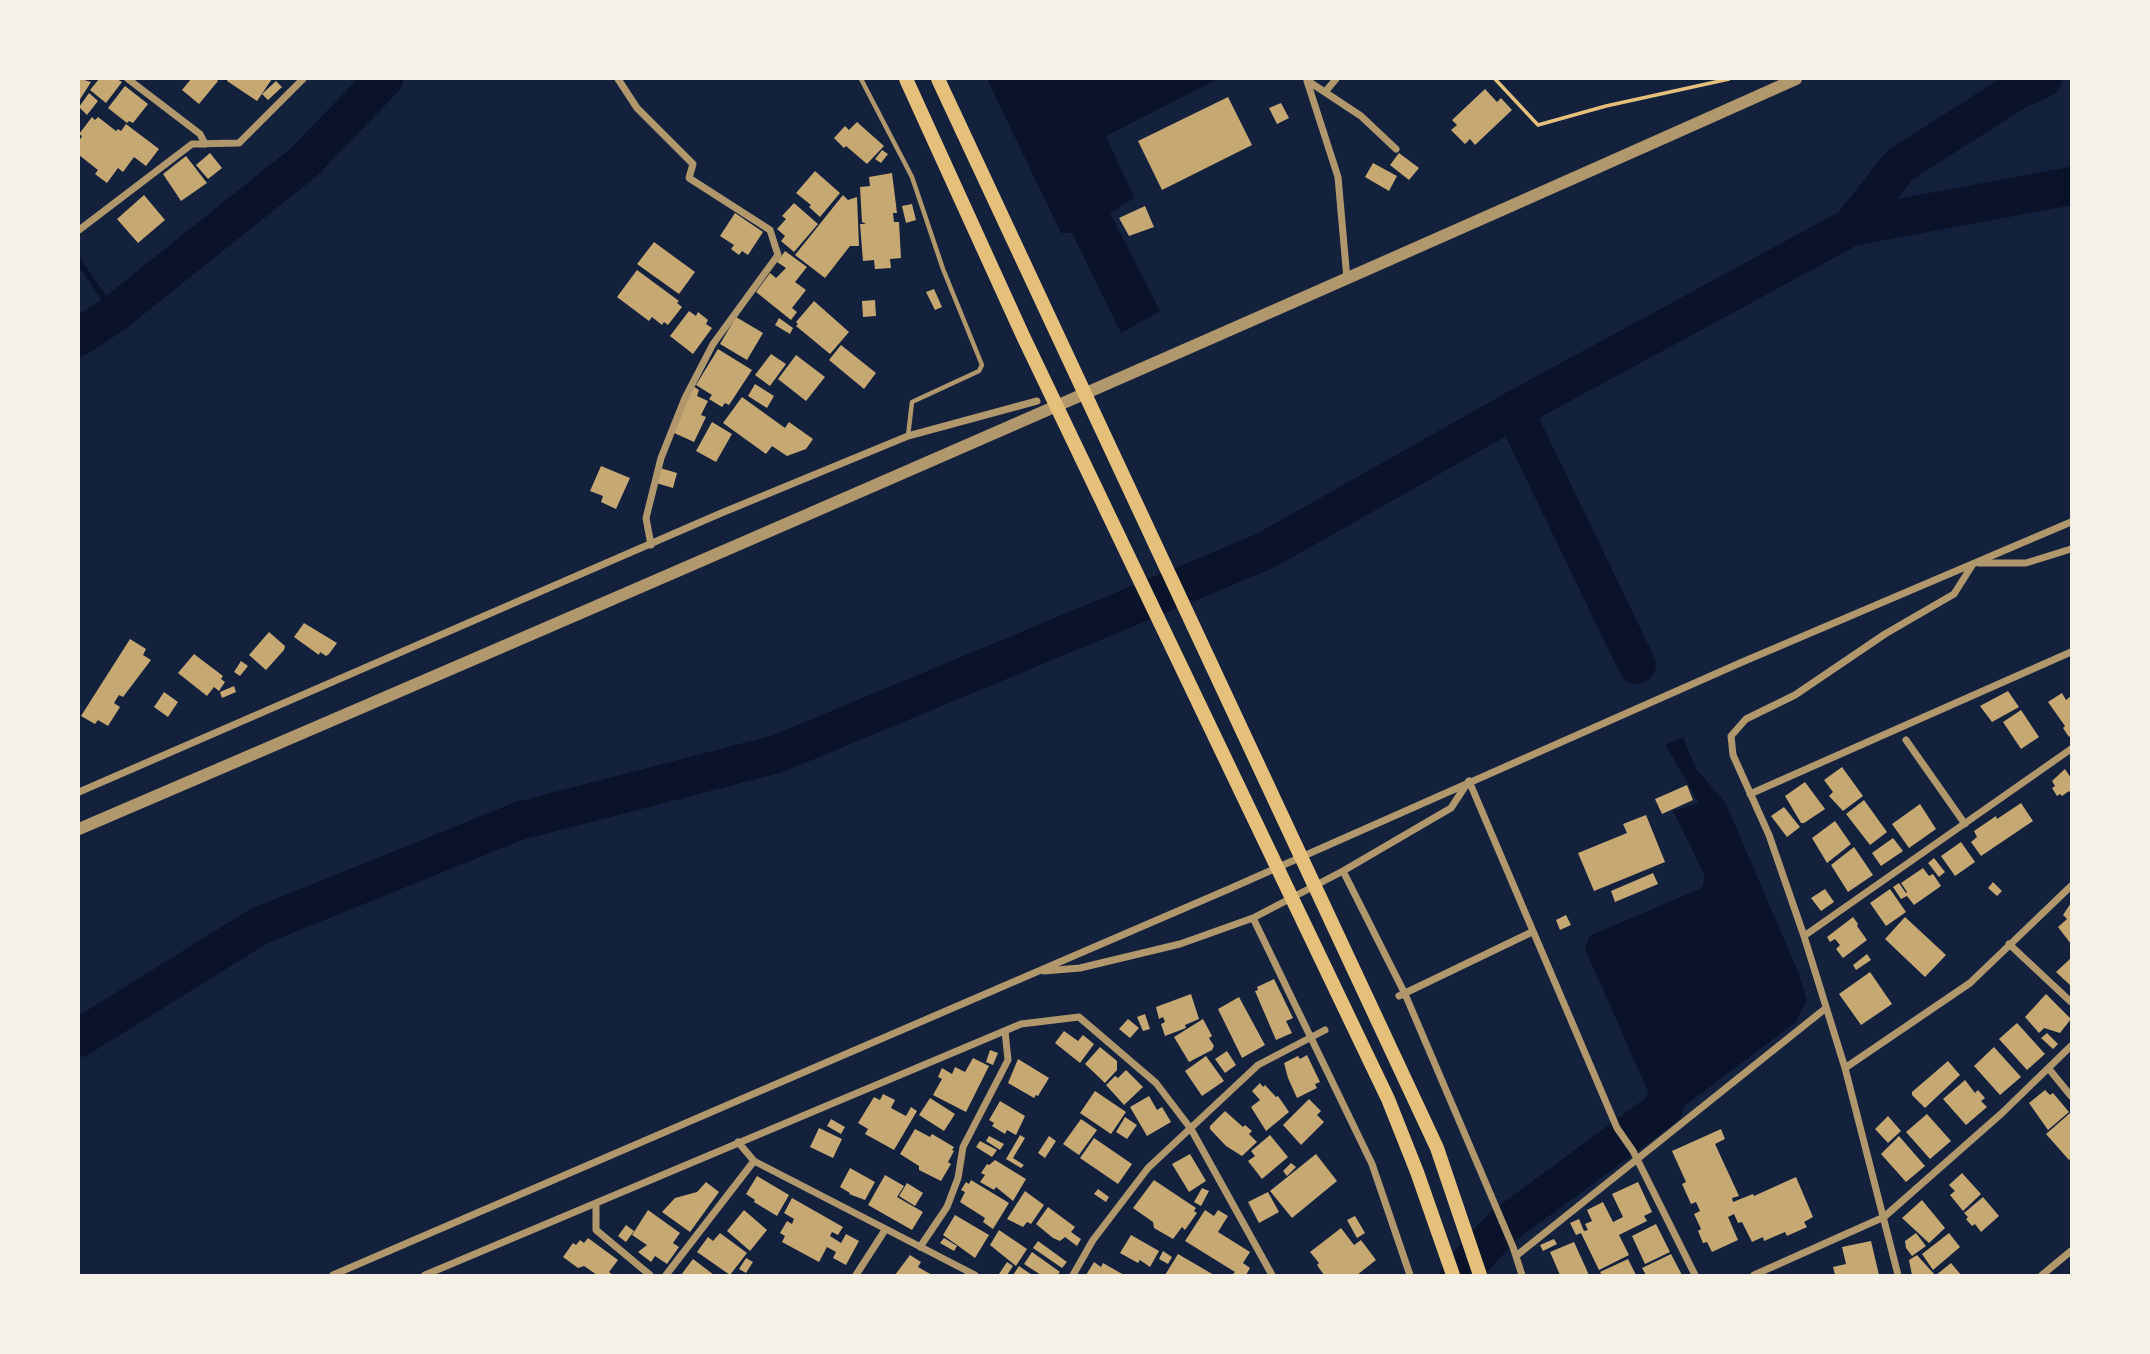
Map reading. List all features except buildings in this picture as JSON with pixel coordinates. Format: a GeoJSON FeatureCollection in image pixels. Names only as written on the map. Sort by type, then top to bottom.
{"type":"FeatureCollection","features":[{"type":"Feature","properties":{"kind":"main road"},"geometry":{"type":"LineString","coordinates":[[906,79],[1023,336],[1388,1099],[1417,1172],[1452,1275]]}},
{"type":"Feature","properties":{"kind":"main road"},"geometry":{"type":"LineString","coordinates":[[938,79],[1437,1148],[1480,1275]]}},
{"type":"Feature","properties":{"kind":"street"},"geometry":{"type":"LineString","coordinates":[[128,79],[200,134],[205,144]]}},
{"type":"Feature","properties":{"kind":"street"},"geometry":{"type":"LineString","coordinates":[[79,229],[192,144],[239,143],[303,79]]}},
{"type":"Feature","properties":{"kind":"street"},"geometry":{"type":"LineString","coordinates":[[618,79],[637,108],[692,164],[689,178],[770,230],[778,255],[713,344],[685,398],[661,458],[646,518],[651,545]]}},
{"type":"Feature","properties":{"kind":"street"},"geometry":{"type":"LineString","coordinates":[[1325,92],[1336,79]]}},
{"type":"Feature","properties":{"kind":"street"},"geometry":{"type":"LineString","coordinates":[[79,829],[1348,280],[1796,79]]}},
{"type":"Feature","properties":{"kind":"street"},"geometry":{"type":"LineString","coordinates":[[1306,80],[1361,116],[1396,149]]}},
{"type":"Feature","properties":{"kind":"street"},"geometry":{"type":"LineString","coordinates":[[1306,80],[1338,177],[1348,280]]}},
{"type":"Feature","properties":{"kind":"street"},"geometry":{"type":"LineString","coordinates":[[79,792],[719,514],[908,436],[1037,401]]}},
{"type":"Feature","properties":{"kind":"street"},"geometry":{"type":"LineString","coordinates":[[333,1275],[2071,522]]}},
{"type":"Feature","properties":{"kind":"street"},"geometry":{"type":"LineString","coordinates":[[1974,564],[2026,563],[2071,549]]}},
{"type":"Feature","properties":{"kind":"street"},"geometry":{"type":"LineString","coordinates":[[1898,1275],[1845,1068],[1769,835],[1733,755],[1731,736],[1746,719],[1795,695],[1885,634],[1954,594],[1974,564]]}},
{"type":"Feature","properties":{"kind":"street"},"geometry":{"type":"LineString","coordinates":[[1750,793],[2071,652]]}},
{"type":"Feature","properties":{"kind":"street"},"geometry":{"type":"LineString","coordinates":[[1906,740],[1965,824]]}},
{"type":"Feature","properties":{"kind":"street"},"geometry":{"type":"LineString","coordinates":[[1804,936],[2071,749]]}},
{"type":"Feature","properties":{"kind":"street"},"geometry":{"type":"LineString","coordinates":[[1037,972],[1080,968],[1181,944],[1253,918],[1343,871],[1451,808],[1469,781]]}},
{"type":"Feature","properties":{"kind":"street"},"geometry":{"type":"LineString","coordinates":[[1469,781],[1618,1128],[1638,1160],[1695,1275]]}},
{"type":"Feature","properties":{"kind":"street"},"geometry":{"type":"LineString","coordinates":[[1343,871],[1402,995],[1513,1247],[1522,1275]]}},
{"type":"Feature","properties":{"kind":"street"},"geometry":{"type":"LineString","coordinates":[[1845,1068],[1970,984],[2071,886]]}},
{"type":"Feature","properties":{"kind":"street"},"geometry":{"type":"LineString","coordinates":[[1253,918],[1372,1164],[1410,1275]]}},
{"type":"Feature","properties":{"kind":"street"},"geometry":{"type":"LineString","coordinates":[[1402,995],[1532,932]]}},
{"type":"Feature","properties":{"kind":"street"},"geometry":{"type":"LineString","coordinates":[[2009,944],[2071,1002]]}},
{"type":"Feature","properties":{"kind":"street"},"geometry":{"type":"LineString","coordinates":[[1516,1256],[1826,1008]]}},
{"type":"Feature","properties":{"kind":"street"},"geometry":{"type":"LineString","coordinates":[[425,1275],[1021,1024],[1079,1017],[1156,1083],[1191,1129],[1272,1275]]}},
{"type":"Feature","properties":{"kind":"street"},"geometry":{"type":"LineString","coordinates":[[1073,1275],[1093,1240],[1148,1168],[1258,1065],[1325,1030]]}},
{"type":"Feature","properties":{"kind":"street"},"geometry":{"type":"LineString","coordinates":[[920,1247],[947,1207],[958,1178],[963,1147],[1008,1060],[1005,1031]]}},
{"type":"Feature","properties":{"kind":"street"},"geometry":{"type":"LineString","coordinates":[[1754,1275],[1884,1217],[2049,1069],[2071,1046]]}},
{"type":"Feature","properties":{"kind":"street"},"geometry":{"type":"LineString","coordinates":[[2049,1069],[2071,1096]]}},
{"type":"Feature","properties":{"kind":"street"},"geometry":{"type":"LineString","coordinates":[[738,1142],[754,1161],[975,1275]]}},
{"type":"Feature","properties":{"kind":"street"},"geometry":{"type":"LineString","coordinates":[[666,1275],[754,1161]]}},
{"type":"Feature","properties":{"kind":"street"},"geometry":{"type":"LineString","coordinates":[[596,1203],[596,1230],[650,1275]]}},
{"type":"Feature","properties":{"kind":"street"},"geometry":{"type":"LineString","coordinates":[[856,1275],[885,1230]]}},
{"type":"Feature","properties":{"kind":"street"},"geometry":{"type":"LineString","coordinates":[[2042,1275],[2071,1251]]}},
{"type":"Feature","properties":{"kind":"lane"},"geometry":{"type":"LineString","coordinates":[[861,79],[912,177],[943,269],[982,365],[979,371],[912,402],[908,436]]}},
{"type":"Feature","properties":{"kind":"path"},"geometry":{"type":"LineString","coordinates":[[1495,79],[1538,125],[1606,106],[1730,79]]}},
{"type":"Feature","properties":{"kind":"water"},"geometry":{"type":"Polygon","coordinates":[[[987,79],[1214,81],[1106,136],[1134,198],[1110,213],[1160,311],[1121,333],[1072,233],[1061,233],[987,79]]]}},
{"type":"Feature","properties":{"kind":"water"},"geometry":{"type":"Polygon","coordinates":[[[1683,737],[1696,769],[1725,802],[1799,974],[1807,1000],[1796,1022],[1662,1123],[1585,949],[1589,936],[1702,888],[1705,876],[1673,811],[1699,803],[1665,744],[1683,737]]]}},
{"type":"Feature","properties":{"kind":"waterway"},"geometry":{"type":"LineString","coordinates":[[79,337],[115,313],[304,162],[384,79]]}},
{"type":"Feature","properties":{"kind":"waterway"},"geometry":{"type":"LineString","coordinates":[[79,1038],[259,926],[519,821],[777,754],[1265,551],[1514,410],[1851,227],[1900,165],[2016,91],[2043,79]]}},
{"type":"Feature","properties":{"kind":"waterway"},"geometry":{"type":"LineString","coordinates":[[1851,227],[2071,186]]}},
{"type":"Feature","properties":{"kind":"waterway"},"geometry":{"type":"LineString","coordinates":[[79,262],[115,313]]}},
{"type":"Feature","properties":{"kind":"waterway"},"geometry":{"type":"LineString","coordinates":[[1514,410],[1637,665]]}},
{"type":"Feature","properties":{"kind":"waterway"},"geometry":{"type":"LineString","coordinates":[[1459,1275],[1502,1227],[1664,1108],[1674,1065]]}}]}
